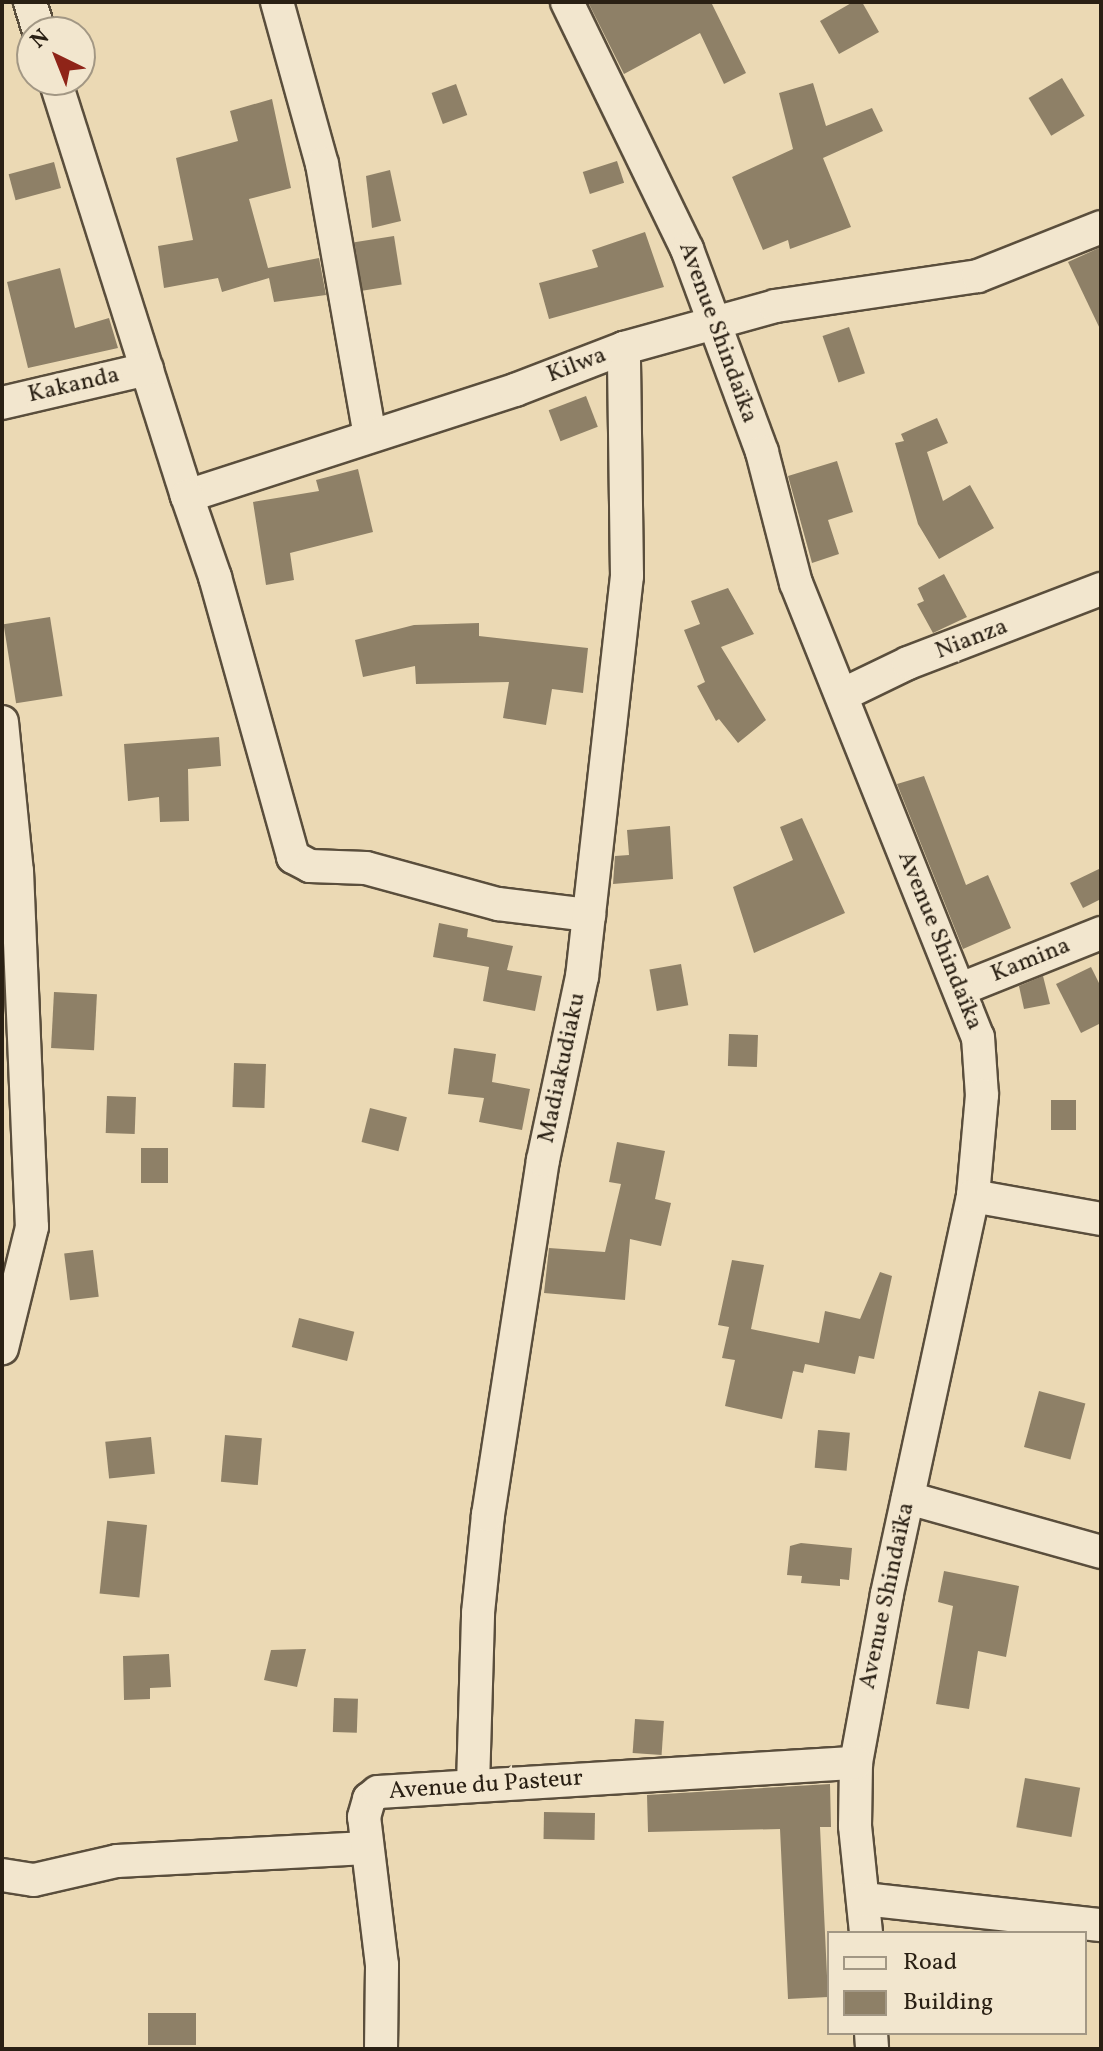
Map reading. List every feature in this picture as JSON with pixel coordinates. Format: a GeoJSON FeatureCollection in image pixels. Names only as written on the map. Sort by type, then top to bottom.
{"type":"FeatureCollection","features":[{"type":"Feature","properties":{"kind":"street"},"geometry":{"type":"LineString","coordinates":[[277,2],[322,164],[370,436]]}},
{"type":"Feature","properties":{"kind":"street","name":"Avenue Shindaïka"},"geometry":{"type":"LineString","coordinates":[[567,2],[654,174],[687,249],[711,323],[762,452],[796,583],[844,694],[961,989],[981,1062],[973,1196],[908,1498],[856,1763],[855,1826],[866,1931]]}},
{"type":"Feature","properties":{"kind":"street"},"geometry":{"type":"LineString","coordinates":[[60,96],[215,577],[293,857],[310,866],[366,868],[498,904],[589,915]]}},
{"type":"Feature","properties":{"kind":"street","name":"Kilwa"},"geometry":{"type":"LineString","coordinates":[[187,496],[624,348],[775,306],[978,276],[1101,227]]}},
{"type":"Feature","properties":{"kind":"street","name":"Madiakudiaku"},"geometry":{"type":"LineString","coordinates":[[473,1785],[478,1613],[488,1515],[517,1314],[582,977],[627,576],[624,348]]}},
{"type":"Feature","properties":{"kind":"street","name":"Kakanda"},"geometry":{"type":"LineString","coordinates":[[2,403],[147,369]]}},
{"type":"Feature","properties":{"kind":"street","name":"Nianza"},"geometry":{"type":"LineString","coordinates":[[844,694],[908,663],[1101,589]]}},
{"type":"Feature","properties":{"kind":"street"},"geometry":{"type":"LineString","coordinates":[[2,722],[10,955],[32,1227],[2,1348]]}},
{"type":"Feature","properties":{"kind":"street","name":"Kamina"},"geometry":{"type":"LineString","coordinates":[[961,989],[1101,933]]}},
{"type":"Feature","properties":{"kind":"street"},"geometry":{"type":"LineString","coordinates":[[973,1196],[1101,1219]]}},
{"type":"Feature","properties":{"kind":"street"},"geometry":{"type":"LineString","coordinates":[[908,1498],[1101,1552]]}},
{"type":"Feature","properties":{"kind":"street","name":"Avenue du Pasteur"},"geometry":{"type":"LineString","coordinates":[[381,2049],[382,1965],[365,1809],[374,1795],[396,1788],[856,1763]]}},
{"type":"Feature","properties":{"kind":"street"},"geometry":{"type":"LineString","coordinates":[[2,1875],[43,1880],[117,1861],[367,1848]]}},
{"type":"Feature","properties":{"kind":"street"},"geometry":{"type":"LineString","coordinates":[[864,1899],[1101,1925]]}},
{"type":"Feature","properties":{"kind":"building"},"geometry":{"type":"Polygon","coordinates":[[[588,2],[711,2],[746,73],[724,84],[700,33],[624,74],[588,2]]]}},
{"type":"Feature","properties":{"kind":"building"},"geometry":{"type":"Polygon","coordinates":[[[853,2],[862,2],[879,32],[839,54],[820,21],[853,2]]]}},
{"type":"Feature","properties":{"kind":"building"},"geometry":{"type":"Polygon","coordinates":[[[1062,78],[1085,116],[1051,136],[1029,98],[1062,78]]]}},
{"type":"Feature","properties":{"kind":"building"},"geometry":{"type":"Polygon","coordinates":[[[813,83],[826,126],[872,108],[883,131],[823,158],[851,227],[790,249],[788,240],[763,250],[732,177],[793,149],[779,93],[813,83]]]}},
{"type":"Feature","properties":{"kind":"building"},"geometry":{"type":"Polygon","coordinates":[[[456,84],[467,115],[443,124],[432,93],[456,84]]]}},
{"type":"Feature","properties":{"kind":"building"},"geometry":{"type":"Polygon","coordinates":[[[272,99],[291,188],[249,199],[268,268],[319,258],[326,295],[274,302],[269,278],[222,292],[218,278],[164,288],[158,246],[193,240],[176,158],[238,141],[230,111],[272,99]]]}},
{"type":"Feature","properties":{"kind":"building"},"geometry":{"type":"Polygon","coordinates":[[[617,161],[624,183],[590,194],[583,172],[617,161]]]}},
{"type":"Feature","properties":{"kind":"building"},"geometry":{"type":"Polygon","coordinates":[[[54,162],[61,188],[16,200],[9,174],[54,162]]]}},
{"type":"Feature","properties":{"kind":"building"},"geometry":{"type":"Polygon","coordinates":[[[390,170],[401,221],[372,228],[366,176],[390,170]]]}},
{"type":"Feature","properties":{"kind":"building"},"geometry":{"type":"Polygon","coordinates":[[[645,232],[664,287],[549,319],[539,283],[598,267],[592,250],[645,232]]]}},
{"type":"Feature","properties":{"kind":"building"},"geometry":{"type":"Polygon","coordinates":[[[394,236],[402,284],[362,291],[354,242],[394,236]]]}},
{"type":"Feature","properties":{"kind":"building"},"geometry":{"type":"Polygon","coordinates":[[[1101,247],[1101,331],[1068,262],[1101,247]]]}},
{"type":"Feature","properties":{"kind":"building"},"geometry":{"type":"Polygon","coordinates":[[[60,268],[75,328],[109,318],[118,348],[28,368],[7,282],[60,268]]]}},
{"type":"Feature","properties":{"kind":"building"},"geometry":{"type":"Polygon","coordinates":[[[849,327],[865,373],[838,382],[823,336],[849,327]]]}},
{"type":"Feature","properties":{"kind":"building"},"geometry":{"type":"Polygon","coordinates":[[[586,396],[598,427],[560,441],[549,410],[586,396]]]}},
{"type":"Feature","properties":{"kind":"building"},"geometry":{"type":"Polygon","coordinates":[[[937,418],[948,443],[927,452],[943,501],[970,485],[994,528],[939,559],[918,524],[895,443],[904,441],[901,434],[937,418]]]}},
{"type":"Feature","properties":{"kind":"building"},"geometry":{"type":"Polygon","coordinates":[[[837,461],[853,512],[828,520],[839,554],[812,563],[788,476],[837,461]]]}},
{"type":"Feature","properties":{"kind":"building"},"geometry":{"type":"Polygon","coordinates":[[[358,469],[373,532],[290,553],[294,580],[266,585],[253,502],[319,491],[316,480],[358,469]]]}},
{"type":"Feature","properties":{"kind":"building"},"geometry":{"type":"Polygon","coordinates":[[[944,574],[967,617],[933,633],[917,604],[924,601],[918,588],[944,574]]]}},
{"type":"Feature","properties":{"kind":"building"},"geometry":{"type":"Polygon","coordinates":[[[728,588],[754,634],[721,647],[766,720],[738,743],[719,719],[716,721],[697,686],[705,682],[684,630],[700,624],[691,601],[728,588]]]}},
{"type":"Feature","properties":{"kind":"building"},"geometry":{"type":"Polygon","coordinates":[[[50,617],[63,696],[16,703],[4,624],[50,617]]]}},
{"type":"Feature","properties":{"kind":"building"},"geometry":{"type":"Polygon","coordinates":[[[479,623],[479,636],[588,648],[583,693],[552,689],[546,725],[503,718],[509,682],[416,684],[415,666],[363,677],[355,640],[414,625],[479,623]]]}},
{"type":"Feature","properties":{"kind":"building"},"geometry":{"type":"Polygon","coordinates":[[[219,737],[221,766],[188,769],[189,821],[160,822],[159,797],[128,801],[124,744],[219,737]]]}},
{"type":"Feature","properties":{"kind":"building"},"geometry":{"type":"Polygon","coordinates":[[[924,776],[966,885],[988,875],[1011,928],[963,949],[897,784],[924,776]]]}},
{"type":"Feature","properties":{"kind":"building"},"geometry":{"type":"Polygon","coordinates":[[[802,818],[845,913],[754,953],[733,887],[793,860],[780,827],[802,818]]]}},
{"type":"Feature","properties":{"kind":"building"},"geometry":{"type":"Polygon","coordinates":[[[670,826],[673,879],[613,884],[615,856],[629,855],[627,830],[670,826]]]}},
{"type":"Feature","properties":{"kind":"building"},"geometry":{"type":"Polygon","coordinates":[[[1101,868],[1101,899],[1083,908],[1070,883],[1101,868]]]}},
{"type":"Feature","properties":{"kind":"building"},"geometry":{"type":"Polygon","coordinates":[[[439,923],[468,929],[467,937],[513,946],[507,970],[542,976],[535,1011],[483,1001],[489,967],[433,957],[439,923]]]}},
{"type":"Feature","properties":{"kind":"building"},"geometry":{"type":"Polygon","coordinates":[[[681,964],[688,1005],[657,1011],[649,970],[681,964]]]}},
{"type":"Feature","properties":{"kind":"building"},"geometry":{"type":"Polygon","coordinates":[[[1091,967],[1101,987],[1101,1023],[1081,1033],[1056,984],[1091,967]]]}},
{"type":"Feature","properties":{"kind":"building"},"geometry":{"type":"Polygon","coordinates":[[[1043,976],[1050,1004],[1024,1009],[1019,986],[1043,976]]]}},
{"type":"Feature","properties":{"kind":"building"},"geometry":{"type":"Polygon","coordinates":[[[54,992],[97,994],[94,1050],[51,1048],[54,992]]]}},
{"type":"Feature","properties":{"kind":"building"},"geometry":{"type":"Polygon","coordinates":[[[729,1034],[758,1035],[757,1067],[728,1066],[729,1034]]]}},
{"type":"Feature","properties":{"kind":"building"},"geometry":{"type":"Polygon","coordinates":[[[454,1048],[496,1054],[492,1082],[530,1089],[522,1130],[479,1122],[484,1098],[448,1094],[454,1048]]]}},
{"type":"Feature","properties":{"kind":"building"},"geometry":{"type":"Polygon","coordinates":[[[234,1063],[266,1064],[264,1108],[232,1107],[234,1063]]]}},
{"type":"Feature","properties":{"kind":"building"},"geometry":{"type":"Polygon","coordinates":[[[107,1096],[136,1097],[135,1134],[106,1133],[107,1096]]]}},
{"type":"Feature","properties":{"kind":"building"},"geometry":{"type":"Polygon","coordinates":[[[1051,1100],[1076,1100],[1076,1130],[1051,1130],[1051,1100]]]}},
{"type":"Feature","properties":{"kind":"building"},"geometry":{"type":"Polygon","coordinates":[[[370,1108],[407,1117],[398,1151],[362,1142],[370,1108]]]}},
{"type":"Feature","properties":{"kind":"building"},"geometry":{"type":"Polygon","coordinates":[[[617,1142],[665,1151],[655,1199],[671,1203],[661,1246],[630,1239],[625,1300],[544,1293],[549,1248],[605,1252],[621,1184],[609,1182],[617,1142]]]}},
{"type":"Feature","properties":{"kind":"building"},"geometry":{"type":"Polygon","coordinates":[[[141,1148],[168,1148],[168,1183],[141,1183],[141,1148]]]}},
{"type":"Feature","properties":{"kind":"building"},"geometry":{"type":"Polygon","coordinates":[[[93,1250],[99,1297],[70,1300],[64,1254],[93,1250]]]}},
{"type":"Feature","properties":{"kind":"building"},"geometry":{"type":"Polygon","coordinates":[[[732,1260],[764,1265],[751,1329],[819,1343],[825,1311],[860,1319],[880,1272],[892,1276],[874,1359],[859,1356],[855,1374],[805,1364],[803,1373],[793,1371],[782,1419],[725,1406],[735,1360],[722,1358],[729,1327],[718,1325],[732,1260]]]}},
{"type":"Feature","properties":{"kind":"building"},"geometry":{"type":"Polygon","coordinates":[[[299,1318],[354,1332],[347,1361],[292,1347],[299,1318]]]}},
{"type":"Feature","properties":{"kind":"building"},"geometry":{"type":"Polygon","coordinates":[[[1039,1391],[1085,1403],[1070,1459],[1024,1447],[1039,1391]]]}},
{"type":"Feature","properties":{"kind":"building"},"geometry":{"type":"Polygon","coordinates":[[[818,1430],[850,1433],[847,1471],[815,1468],[818,1430]]]}},
{"type":"Feature","properties":{"kind":"building"},"geometry":{"type":"Polygon","coordinates":[[[225,1435],[262,1438],[258,1485],[221,1482],[225,1435]]]}},
{"type":"Feature","properties":{"kind":"building"},"geometry":{"type":"Polygon","coordinates":[[[151,1437],[155,1474],[109,1479],[105,1442],[151,1437]]]}},
{"type":"Feature","properties":{"kind":"building"},"geometry":{"type":"Polygon","coordinates":[[[107,1521],[147,1525],[139,1598],[100,1593],[107,1521]]]}},
{"type":"Feature","properties":{"kind":"building"},"geometry":{"type":"Polygon","coordinates":[[[801,1543],[852,1548],[849,1580],[840,1579],[840,1586],[801,1583],[802,1576],[787,1575],[790,1546],[801,1543]]]}},
{"type":"Feature","properties":{"kind":"building"},"geometry":{"type":"Polygon","coordinates":[[[944,1571],[1019,1586],[1006,1657],[978,1651],[969,1709],[936,1704],[953,1606],[938,1602],[944,1571]]]}},
{"type":"Feature","properties":{"kind":"building"},"geometry":{"type":"Polygon","coordinates":[[[306,1649],[297,1687],[264,1680],[271,1650],[306,1649]]]}},
{"type":"Feature","properties":{"kind":"building"},"geometry":{"type":"Polygon","coordinates":[[[169,1654],[171,1687],[150,1688],[150,1699],[124,1700],[123,1656],[169,1654]]]}},
{"type":"Feature","properties":{"kind":"building"},"geometry":{"type":"Polygon","coordinates":[[[334,1698],[358,1699],[357,1733],[333,1732],[334,1698]]]}},
{"type":"Feature","properties":{"kind":"building"},"geometry":{"type":"Polygon","coordinates":[[[635,1719],[664,1721],[662,1755],[633,1753],[635,1719]]]}},
{"type":"Feature","properties":{"kind":"building"},"geometry":{"type":"Polygon","coordinates":[[[1025,1778],[1080,1788],[1071,1837],[1016,1827],[1025,1778]]]}},
{"type":"Feature","properties":{"kind":"building"},"geometry":{"type":"Polygon","coordinates":[[[830,1784],[831,1827],[820,1827],[827,1997],[788,1999],[780,1829],[648,1832],[647,1795],[830,1784]]]}},
{"type":"Feature","properties":{"kind":"building"},"geometry":{"type":"Polygon","coordinates":[[[544,1812],[595,1813],[595,1840],[544,1839],[544,1812]]]}},
{"type":"Feature","properties":{"kind":"building"},"geometry":{"type":"Polygon","coordinates":[[[148,2013],[196,2013],[196,2045],[148,2045],[148,2013]]]}}]}
